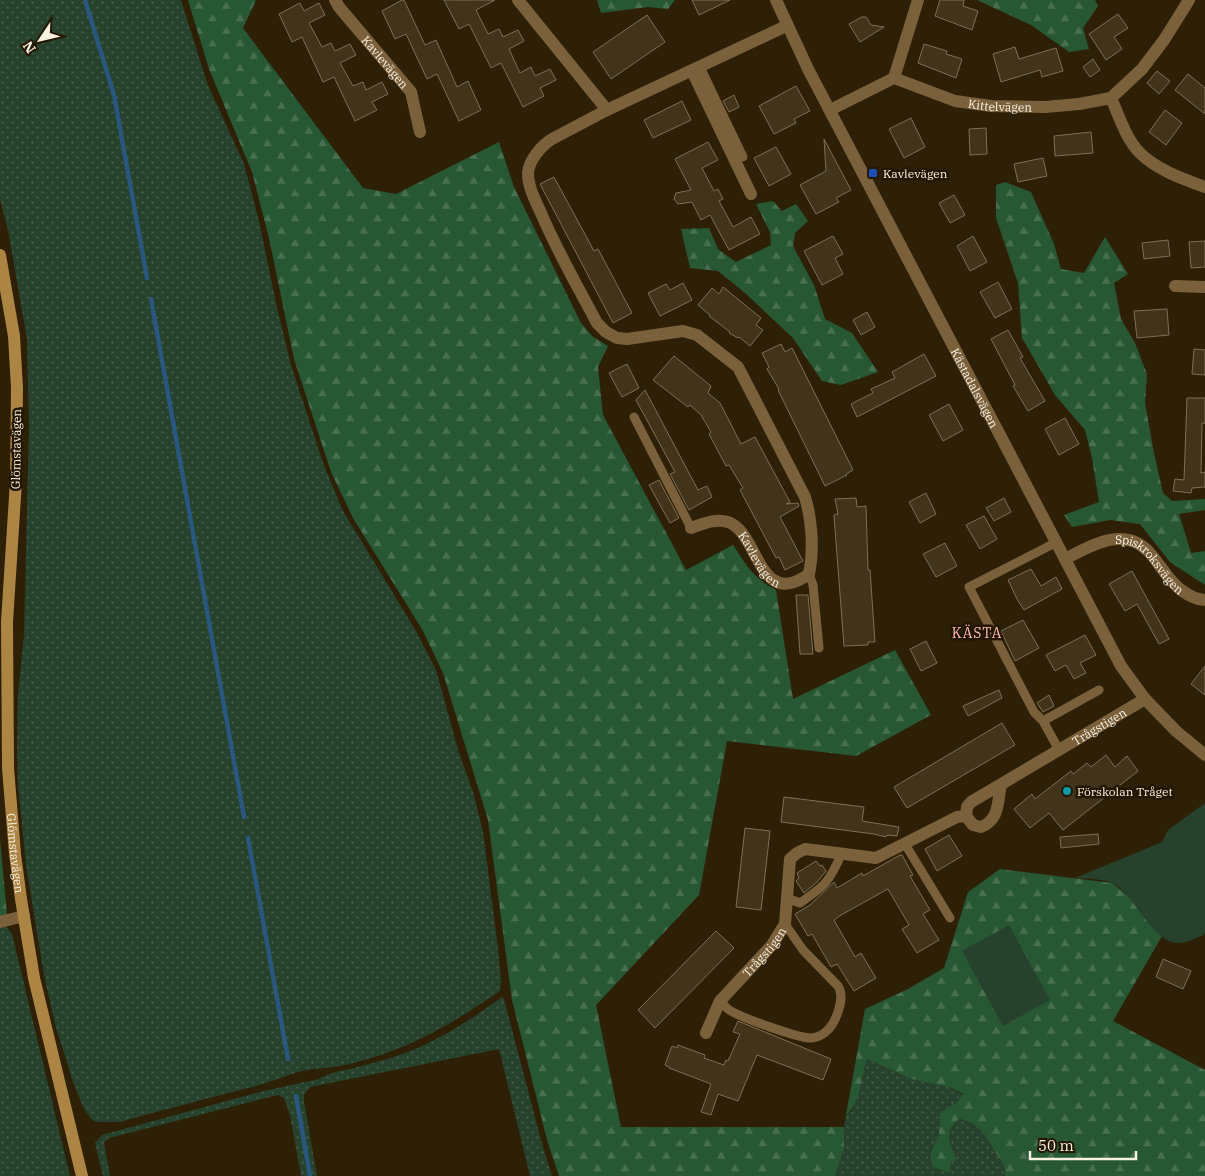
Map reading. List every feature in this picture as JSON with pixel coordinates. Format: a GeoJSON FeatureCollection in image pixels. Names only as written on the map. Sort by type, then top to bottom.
{"type":"FeatureCollection","features":[{"type":"Feature","properties":{"kind":"main road","name":"Glömstavägen"},"geometry":{"type":"LineString","coordinates":[[0,255],[14,336],[17,388],[16,481],[5,579],[8,768],[15,854],[38,994],[82,1176]]}},
{"type":"Feature","properties":{"kind":"street","name":"Kavlevägen"},"geometry":{"type":"LineString","coordinates":[[336,0],[412,92],[420,132]]}},
{"type":"Feature","properties":{"kind":"street"},"geometry":{"type":"LineString","coordinates":[[518,0],[607,110]]}},
{"type":"Feature","properties":{"kind":"street","name":"Kästadalsvägen"},"geometry":{"type":"LineString","coordinates":[[776,0],[786,26],[1121,666],[1146,699],[1176,731],[1205,755]]}},
{"type":"Feature","properties":{"kind":"street"},"geometry":{"type":"LineString","coordinates":[[830,110],[894,78],[918,0]]}},
{"type":"Feature","properties":{"kind":"street"},"geometry":{"type":"LineString","coordinates":[[1189,0],[1164,40],[1142,69],[1111,98],[1128,134],[1140,153],[1156,166],[1205,187]]}},
{"type":"Feature","properties":{"kind":"street"},"geometry":{"type":"LineString","coordinates":[[786,26],[607,110],[544,144],[534,156],[528,171],[531,190],[547,227],[596,323],[606,332],[618,338],[682,331],[697,335],[738,367],[805,497],[809,510],[812,552],[809,574]]}},
{"type":"Feature","properties":{"kind":"street"},"geometry":{"type":"LineString","coordinates":[[696,69],[751,194]]}},
{"type":"Feature","properties":{"kind":"street","name":"Kittelvägen"},"geometry":{"type":"LineString","coordinates":[[894,78],[955,100],[991,106],[1045,107],[1079,104],[1111,98]]}},
{"type":"Feature","properties":{"kind":"street"},"geometry":{"type":"LineString","coordinates":[[1175,286],[1205,287]]}},
{"type":"Feature","properties":{"kind":"street","name":"Kavlevägen"},"geometry":{"type":"LineString","coordinates":[[690,528],[714,520],[727,522],[736,526],[745,537],[765,573],[774,580],[790,582],[801,579],[809,574]]}},
{"type":"Feature","properties":{"kind":"street","name":"Spiskroksvägen"},"geometry":{"type":"LineString","coordinates":[[1064,559],[1097,542],[1127,539],[1140,544],[1150,552],[1174,584],[1187,594],[1200,600],[1205,600]]}},
{"type":"Feature","properties":{"kind":"street","name":"Trågstigen"},"geometry":{"type":"LineString","coordinates":[[706,1033],[720,1001],[772,945],[785,924],[790,859],[797,853],[805,849],[876,858],[957,817],[966,816],[966,807],[971,802],[1146,699]]}},
{"type":"Feature","properties":{"kind":"street"},"geometry":{"type":"LineString","coordinates":[[966,816],[973,825],[981,827],[989,824],[995,817],[1001,785]]}},
{"type":"Feature","properties":{"kind":"street"},"geometry":{"type":"LineString","coordinates":[[0,922],[24,916]]}},
{"type":"Feature","properties":{"kind":"lane"},"geometry":{"type":"LineString","coordinates":[[696,69],[743,157]]}},
{"type":"Feature","properties":{"kind":"lane"},"geometry":{"type":"LineString","coordinates":[[634,417],[690,528]]}},
{"type":"Feature","properties":{"kind":"lane"},"geometry":{"type":"LineString","coordinates":[[1055,542],[969,587],[1034,712],[1043,721],[1059,750]]}},
{"type":"Feature","properties":{"kind":"lane"},"geometry":{"type":"LineString","coordinates":[[809,574],[813,585],[819,648]]}},
{"type":"Feature","properties":{"kind":"lane"},"geometry":{"type":"LineString","coordinates":[[1043,721],[1099,690]]}},
{"type":"Feature","properties":{"kind":"lane"},"geometry":{"type":"LineString","coordinates":[[905,844],[950,918]]}},
{"type":"Feature","properties":{"kind":"lane"},"geometry":{"type":"LineString","coordinates":[[787,898],[800,903],[823,887],[831,877],[842,853]]}},
{"type":"Feature","properties":{"kind":"lane"},"geometry":{"type":"LineString","coordinates":[[720,1001],[729,1010],[794,1036],[812,1038],[826,1033],[836,1020],[841,1003],[841,991],[803,950],[785,924]]}},
{"type":"Feature","properties":{"kind":"green space"},"geometry":{"type":"Polygon","coordinates":[[[0,0],[181,0],[207,83],[244,164],[259,221],[291,365],[323,463],[343,511],[416,631],[436,670],[459,753],[474,795],[483,832],[498,948],[501,980],[500,991],[462,1016],[424,1037],[363,1061],[302,1071],[256,1086],[120,1122],[96,1122],[92,1120],[84,1109],[73,1082],[55,1024],[44,975],[26,865],[18,783],[17,743],[18,695],[24,635],[29,427],[27,339],[8,230],[0,200],[0,0]]]}},
{"type":"Feature","properties":{"kind":"green space"},"geometry":{"type":"Polygon","coordinates":[[[188,0],[256,0],[243,28],[363,188],[396,194],[499,142],[514,187],[581,323],[592,336],[608,346],[598,367],[603,415],[686,570],[733,545],[756,576],[776,590],[793,699],[895,650],[931,715],[856,756],[727,741],[699,895],[596,1005],[621,1127],[844,1127],[844,1149],[835,1176],[559,1176],[547,1140],[512,1000],[488,820],[443,673],[423,631],[353,518],[331,472],[294,359],[269,238],[252,172],[209,69],[188,0]]]}},
{"type":"Feature","properties":{"kind":"green space"},"geometry":{"type":"Polygon","coordinates":[[[597,0],[675,0],[668,9],[648,7],[601,13],[597,0]]]}},
{"type":"Feature","properties":{"kind":"green space"},"geometry":{"type":"Polygon","coordinates":[[[977,0],[1095,0],[1098,6],[1083,28],[1089,49],[1069,52],[1031,25],[977,0]]]}},
{"type":"Feature","properties":{"kind":"green space"},"geometry":{"type":"Polygon","coordinates":[[[1005,182],[1031,192],[1054,244],[1061,269],[1084,273],[1105,237],[1128,274],[1114,283],[1121,319],[1135,343],[1147,374],[1145,403],[1163,493],[1172,501],[1205,499],[1205,510],[1179,514],[1191,553],[1205,551],[1205,585],[1170,562],[1140,524],[1110,520],[1072,527],[1064,515],[1099,502],[1092,458],[1085,430],[1055,395],[1022,338],[1018,283],[996,218],[996,185],[1005,182]]]}},
{"type":"Feature","properties":{"kind":"green space"},"geometry":{"type":"Polygon","coordinates":[[[773,201],[782,211],[796,204],[808,221],[795,233],[793,246],[814,285],[825,319],[852,333],[878,372],[841,385],[822,381],[793,338],[745,293],[718,271],[690,268],[681,229],[709,228],[718,249],[736,262],[771,245],[770,232],[756,204],[773,201]]]}},
{"type":"Feature","properties":{"kind":"green space"},"geometry":{"type":"Polygon","coordinates":[[[1205,803],[1205,934],[1182,943],[1170,941],[1153,929],[1124,892],[1113,883],[1103,880],[1075,878],[1162,842],[1168,830],[1205,803]]]}},
{"type":"Feature","properties":{"kind":"green space"},"geometry":{"type":"Polygon","coordinates":[[[0,839],[7,915],[0,918],[0,839]]]}},
{"type":"Feature","properties":{"kind":"green space"},"geometry":{"type":"Polygon","coordinates":[[[1000,869],[1112,883],[1128,896],[1162,936],[1113,1021],[1205,1070],[1205,1176],[1005,1176],[1002,1162],[981,1130],[972,1123],[959,1119],[951,1128],[949,1138],[957,1159],[951,1163],[950,1173],[932,1167],[930,1154],[939,1133],[940,1113],[957,1102],[963,1094],[952,1088],[911,1079],[867,1059],[858,1097],[846,1115],[865,1009],[908,989],[944,968],[968,892],[1000,869]]]}},
{"type":"Feature","properties":{"kind":"green space"},"geometry":{"type":"Polygon","coordinates":[[[5,925],[12,934],[70,1176],[0,1176],[0,927],[5,925]]]}},
{"type":"Feature","properties":{"kind":"green space"},"geometry":{"type":"Polygon","coordinates":[[[1009,925],[1050,1000],[1003,1026],[962,951],[1009,925]]]}},
{"type":"Feature","properties":{"kind":"green space"},"geometry":{"type":"Polygon","coordinates":[[[502,997],[552,1176],[530,1176],[499,1049],[310,1087],[304,1095],[304,1101],[317,1176],[301,1176],[290,1115],[284,1098],[278,1095],[109,1138],[104,1143],[110,1176],[103,1176],[95,1143],[102,1135],[252,1094],[312,1081],[336,1072],[404,1054],[448,1033],[502,997]]]}},
{"type":"Feature","properties":{"kind":"green space"},"geometry":{"type":"Polygon","coordinates":[[[867,1059],[911,1079],[952,1088],[963,1095],[957,1102],[940,1113],[939,1133],[930,1154],[932,1167],[950,1173],[951,1163],[957,1158],[949,1137],[951,1128],[959,1119],[972,1123],[981,1130],[1002,1162],[1005,1176],[835,1176],[844,1149],[846,1115],[852,1111],[855,1103],[867,1059]]]}},
{"type":"Feature","properties":{"kind":"building"},"geometry":{"type":"Polygon","coordinates":[[[404,0],[425,45],[436,40],[457,87],[468,81],[481,110],[459,121],[437,74],[427,79],[406,34],[395,39],[382,11],[404,0]]]}},
{"type":"Feature","properties":{"kind":"building"},"geometry":{"type":"Polygon","coordinates":[[[444,0],[495,0],[476,10],[488,34],[499,29],[503,37],[518,30],[524,41],[509,49],[520,73],[531,67],[535,76],[550,69],[556,80],[540,88],[544,96],[523,107],[501,63],[491,68],[469,24],[459,29],[444,0]]]}},
{"type":"Feature","properties":{"kind":"building"},"geometry":{"type":"Polygon","coordinates":[[[692,0],[730,0],[699,15],[692,0]]]}},
{"type":"Feature","properties":{"kind":"building"},"geometry":{"type":"Polygon","coordinates":[[[940,0],[964,0],[963,6],[978,11],[972,30],[935,16],[940,0]]]}},
{"type":"Feature","properties":{"kind":"building"},"geometry":{"type":"Polygon","coordinates":[[[300,3],[304,11],[319,3],[325,15],[309,23],[322,47],[331,43],[335,51],[350,44],[356,55],[340,63],[353,86],[363,82],[366,90],[382,82],[388,94],[372,102],[377,110],[355,121],[334,77],[323,82],[302,37],[292,42],[279,14],[300,3]]]}},
{"type":"Feature","properties":{"kind":"building"},"geometry":{"type":"Polygon","coordinates":[[[1118,14],[1128,28],[1114,37],[1122,49],[1106,60],[1089,34],[1118,14]]]}},
{"type":"Feature","properties":{"kind":"building"},"geometry":{"type":"Polygon","coordinates":[[[647,15],[665,42],[611,79],[593,52],[647,15]]]}},
{"type":"Feature","properties":{"kind":"building"},"geometry":{"type":"Polygon","coordinates":[[[862,17],[866,17],[871,25],[884,27],[860,42],[849,24],[862,17]]]}},
{"type":"Feature","properties":{"kind":"building"},"geometry":{"type":"Polygon","coordinates":[[[924,44],[947,51],[946,54],[962,59],[956,78],[918,63],[924,44]]]}},
{"type":"Feature","properties":{"kind":"building"},"geometry":{"type":"Polygon","coordinates":[[[1015,47],[1019,59],[1056,48],[1063,71],[1042,77],[1040,70],[1001,82],[993,54],[1015,47]]]}},
{"type":"Feature","properties":{"kind":"building"},"geometry":{"type":"Polygon","coordinates":[[[1093,59],[1100,70],[1090,77],[1083,67],[1093,59]]]}},
{"type":"Feature","properties":{"kind":"building"},"geometry":{"type":"Polygon","coordinates":[[[1157,71],[1170,81],[1159,94],[1147,83],[1157,71]]]}},
{"type":"Feature","properties":{"kind":"building"},"geometry":{"type":"Polygon","coordinates":[[[1188,74],[1205,88],[1205,114],[1175,90],[1188,74]]]}},
{"type":"Feature","properties":{"kind":"building"},"geometry":{"type":"Polygon","coordinates":[[[796,86],[810,111],[794,119],[796,123],[774,134],[759,106],[796,86]]]}},
{"type":"Feature","properties":{"kind":"building"},"geometry":{"type":"Polygon","coordinates":[[[734,95],[739,107],[729,112],[723,101],[734,95]]]}},
{"type":"Feature","properties":{"kind":"building"},"geometry":{"type":"Polygon","coordinates":[[[682,101],[691,120],[653,138],[644,120],[682,101]]]}},
{"type":"Feature","properties":{"kind":"building"},"geometry":{"type":"Polygon","coordinates":[[[1165,110],[1182,123],[1166,145],[1149,132],[1165,110]]]}},
{"type":"Feature","properties":{"kind":"building"},"geometry":{"type":"Polygon","coordinates":[[[911,118],[925,147],[904,158],[889,129],[911,118]]]}},
{"type":"Feature","properties":{"kind":"building"},"geometry":{"type":"Polygon","coordinates":[[[986,128],[987,154],[970,155],[969,129],[986,128]]]}},
{"type":"Feature","properties":{"kind":"building"},"geometry":{"type":"Polygon","coordinates":[[[1091,132],[1093,153],[1055,156],[1054,136],[1091,132]]]}},
{"type":"Feature","properties":{"kind":"building"},"geometry":{"type":"Polygon","coordinates":[[[824,139],[851,190],[836,198],[839,202],[816,214],[800,185],[826,171],[824,139]]]}},
{"type":"Feature","properties":{"kind":"building"},"geometry":{"type":"Polygon","coordinates":[[[708,142],[718,160],[702,168],[714,191],[718,189],[723,199],[719,201],[733,227],[751,217],[760,234],[729,250],[710,215],[701,220],[692,202],[678,204],[674,199],[676,193],[691,190],[675,159],[708,142]]]}},
{"type":"Feature","properties":{"kind":"building"},"geometry":{"type":"Polygon","coordinates":[[[776,147],[791,174],[769,186],[754,158],[776,147]]]}},
{"type":"Feature","properties":{"kind":"building"},"geometry":{"type":"Polygon","coordinates":[[[1043,158],[1047,176],[1018,182],[1014,164],[1043,158]]]}},
{"type":"Feature","properties":{"kind":"building"},"geometry":{"type":"Polygon","coordinates":[[[554,177],[594,251],[598,249],[632,313],[613,323],[540,184],[554,177]]]}},
{"type":"Feature","properties":{"kind":"building"},"geometry":{"type":"Polygon","coordinates":[[[954,195],[965,215],[950,223],[939,203],[954,195]]]}},
{"type":"Feature","properties":{"kind":"building"},"geometry":{"type":"Polygon","coordinates":[[[833,236],[843,254],[835,258],[843,274],[822,285],[804,251],[833,236]]]}},
{"type":"Feature","properties":{"kind":"building"},"geometry":{"type":"Polygon","coordinates":[[[973,236],[987,262],[970,271],[957,246],[973,236]]]}},
{"type":"Feature","properties":{"kind":"building"},"geometry":{"type":"Polygon","coordinates":[[[1168,240],[1170,256],[1144,259],[1142,243],[1168,240]]]}},
{"type":"Feature","properties":{"kind":"building"},"geometry":{"type":"Polygon","coordinates":[[[1205,241],[1205,267],[1191,268],[1189,242],[1205,241]]]}},
{"type":"Feature","properties":{"kind":"building"},"geometry":{"type":"Polygon","coordinates":[[[998,282],[1012,309],[995,318],[980,292],[998,282]]]}},
{"type":"Feature","properties":{"kind":"building"},"geometry":{"type":"Polygon","coordinates":[[[683,283],[692,300],[660,316],[648,293],[666,284],[670,290],[683,283]]]}},
{"type":"Feature","properties":{"kind":"building"},"geometry":{"type":"Polygon","coordinates":[[[723,287],[761,318],[756,325],[763,330],[750,346],[739,337],[729,333],[698,305],[712,288],[719,294],[723,287]]]}},
{"type":"Feature","properties":{"kind":"building"},"geometry":{"type":"Polygon","coordinates":[[[1167,309],[1169,335],[1137,338],[1134,311],[1167,309]]]}},
{"type":"Feature","properties":{"kind":"building"},"geometry":{"type":"Polygon","coordinates":[[[867,312],[875,327],[861,335],[853,320],[867,312]]]}},
{"type":"Feature","properties":{"kind":"building"},"geometry":{"type":"Polygon","coordinates":[[[1008,330],[1023,357],[1020,358],[1045,401],[1028,411],[1013,386],[1015,385],[991,339],[1008,330]]]}},
{"type":"Feature","properties":{"kind":"building"},"geometry":{"type":"Polygon","coordinates":[[[781,344],[785,352],[792,348],[853,470],[825,486],[779,389],[767,369],[769,367],[762,353],[781,344]]]}},
{"type":"Feature","properties":{"kind":"building"},"geometry":{"type":"Polygon","coordinates":[[[1194,349],[1205,350],[1205,375],[1192,374],[1194,349]]]}},
{"type":"Feature","properties":{"kind":"building"},"geometry":{"type":"Polygon","coordinates":[[[924,354],[936,376],[857,417],[851,404],[873,393],[871,389],[895,378],[892,372],[924,354]]]}},
{"type":"Feature","properties":{"kind":"building"},"geometry":{"type":"Polygon","coordinates":[[[674,356],[711,386],[708,393],[720,403],[741,444],[755,437],[790,502],[786,504],[798,503],[799,506],[780,517],[803,561],[785,570],[779,557],[776,558],[740,490],[743,488],[729,465],[726,466],[701,415],[690,405],[688,407],[653,380],[674,356]]]}},
{"type":"Feature","properties":{"kind":"building"},"geometry":{"type":"Polygon","coordinates":[[[627,364],[639,388],[622,397],[609,373],[627,364]]]}},
{"type":"Feature","properties":{"kind":"building"},"geometry":{"type":"Polygon","coordinates":[[[645,390],[698,490],[707,486],[712,497],[689,510],[670,474],[675,472],[636,400],[645,390]]]}},
{"type":"Feature","properties":{"kind":"building"},"geometry":{"type":"Polygon","coordinates":[[[1187,398],[1205,398],[1205,423],[1202,423],[1201,473],[1205,472],[1205,487],[1192,488],[1191,493],[1173,491],[1175,479],[1184,480],[1187,398]]]}},
{"type":"Feature","properties":{"kind":"building"},"geometry":{"type":"Polygon","coordinates":[[[949,404],[963,430],[943,441],[929,415],[949,404]]]}},
{"type":"Feature","properties":{"kind":"building"},"geometry":{"type":"Polygon","coordinates":[[[1065,418],[1079,444],[1059,455],[1045,429],[1065,418]]]}},
{"type":"Feature","properties":{"kind":"building"},"geometry":{"type":"Polygon","coordinates":[[[659,480],[679,518],[670,523],[649,485],[659,480]]]}},
{"type":"Feature","properties":{"kind":"building"},"geometry":{"type":"Polygon","coordinates":[[[926,493],[936,514],[920,523],[909,502],[926,493]]]}},
{"type":"Feature","properties":{"kind":"building"},"geometry":{"type":"Polygon","coordinates":[[[856,498],[857,507],[866,506],[868,570],[870,570],[875,642],[868,642],[868,645],[844,646],[834,515],[838,514],[835,499],[856,498]]]}},
{"type":"Feature","properties":{"kind":"building"},"geometry":{"type":"Polygon","coordinates":[[[1004,498],[1011,512],[994,521],[986,508],[1004,498]]]}},
{"type":"Feature","properties":{"kind":"building"},"geometry":{"type":"Polygon","coordinates":[[[984,516],[997,539],[980,549],[966,525],[984,516]]]}},
{"type":"Feature","properties":{"kind":"building"},"geometry":{"type":"Polygon","coordinates":[[[945,543],[957,566],[936,577],[923,554],[945,543]]]}},
{"type":"Feature","properties":{"kind":"building"},"geometry":{"type":"Polygon","coordinates":[[[1031,569],[1041,586],[1056,577],[1062,589],[1024,610],[1008,580],[1031,569]]]}},
{"type":"Feature","properties":{"kind":"building"},"geometry":{"type":"Polygon","coordinates":[[[1132,571],[1169,639],[1159,644],[1137,604],[1125,611],[1109,584],[1132,571]]]}},
{"type":"Feature","properties":{"kind":"building"},"geometry":{"type":"Polygon","coordinates":[[[796,595],[808,595],[813,654],[800,654],[796,595]]]}},
{"type":"Feature","properties":{"kind":"building"},"geometry":{"type":"Polygon","coordinates":[[[1023,620],[1039,648],[1015,661],[1001,631],[1023,620]]]}},
{"type":"Feature","properties":{"kind":"building"},"geometry":{"type":"Polygon","coordinates":[[[1085,635],[1096,655],[1080,663],[1086,673],[1074,679],[1066,665],[1055,671],[1046,655],[1085,635]]]}},
{"type":"Feature","properties":{"kind":"building"},"geometry":{"type":"Polygon","coordinates":[[[926,641],[937,663],[921,671],[910,649],[926,641]]]}},
{"type":"Feature","properties":{"kind":"building"},"geometry":{"type":"Polygon","coordinates":[[[1205,666],[1205,695],[1191,684],[1205,666]]]}},
{"type":"Feature","properties":{"kind":"building"},"geometry":{"type":"Polygon","coordinates":[[[999,690],[1002,698],[968,716],[963,706],[999,690]]]}},
{"type":"Feature","properties":{"kind":"building"},"geometry":{"type":"Polygon","coordinates":[[[1049,695],[1054,706],[1043,712],[1037,703],[1049,695]]]}},
{"type":"Feature","properties":{"kind":"building"},"geometry":{"type":"Polygon","coordinates":[[[1002,723],[1015,745],[907,808],[894,787],[1002,723]]]}},
{"type":"Feature","properties":{"kind":"building","name":"Förskolan Tråget"},"geometry":{"type":"Polygon","coordinates":[[[1106,755],[1115,767],[1127,756],[1138,771],[1063,830],[1049,813],[1030,828],[1014,809],[1032,794],[1035,799],[1071,771],[1073,774],[1087,763],[1091,767],[1106,755]]]}},
{"type":"Feature","properties":{"kind":"building"},"geometry":{"type":"Polygon","coordinates":[[[784,797],[864,807],[862,821],[899,827],[897,836],[887,835],[886,837],[781,822],[784,797]]]}},
{"type":"Feature","properties":{"kind":"building"},"geometry":{"type":"Polygon","coordinates":[[[745,828],[770,831],[761,910],[736,907],[745,828]]]}},
{"type":"Feature","properties":{"kind":"building"},"geometry":{"type":"Polygon","coordinates":[[[1098,834],[1099,844],[1061,848],[1060,837],[1098,834]]]}},
{"type":"Feature","properties":{"kind":"building"},"geometry":{"type":"Polygon","coordinates":[[[949,835],[962,856],[937,871],[925,849],[949,835]]]}},
{"type":"Feature","properties":{"kind":"building"},"geometry":{"type":"Polygon","coordinates":[[[902,855],[913,875],[910,876],[930,910],[923,914],[939,940],[917,953],[902,929],[909,925],[888,889],[841,915],[834,920],[855,957],[861,953],[876,978],[854,991],[837,964],[831,967],[812,934],[808,936],[795,914],[810,905],[834,882],[837,888],[862,873],[863,876],[902,855]]]}},
{"type":"Feature","properties":{"kind":"building"},"geometry":{"type":"Polygon","coordinates":[[[816,861],[826,871],[804,893],[796,881],[799,878],[797,873],[816,861]]]}},
{"type":"Feature","properties":{"kind":"building"},"geometry":{"type":"Polygon","coordinates":[[[716,931],[734,948],[655,1028],[638,1010],[716,931]]]}},
{"type":"Feature","properties":{"kind":"building"},"geometry":{"type":"Polygon","coordinates":[[[1163,959],[1191,971],[1183,989],[1156,977],[1163,959]]]}},
{"type":"Feature","properties":{"kind":"building"},"geometry":{"type":"Polygon","coordinates":[[[738,1021],[831,1059],[823,1080],[757,1055],[738,1101],[718,1094],[711,1115],[701,1112],[711,1084],[665,1065],[672,1046],[677,1048],[678,1045],[705,1055],[704,1058],[724,1065],[726,1060],[728,1061],[740,1034],[733,1032],[738,1021]]]}},
{"type":"Feature","properties":{"kind":"waterway"},"geometry":{"type":"LineString","coordinates":[[85,0],[114,95],[147,278]]}},
{"type":"Feature","properties":{"kind":"waterway"},"geometry":{"type":"LineString","coordinates":[[151,299],[244,817]]}},
{"type":"Feature","properties":{"kind":"waterway"},"geometry":{"type":"LineString","coordinates":[[248,838],[288,1059]]}},
{"type":"Feature","properties":{"kind":"waterway"},"geometry":{"type":"LineString","coordinates":[[296,1096],[310,1176]]}},
{"type":"Feature","properties":{"kind":"place","name":"Kavlevägen"},"geometry":{"type":"Point","coordinates":[873,173]}},
{"type":"Feature","properties":{"kind":"place","name":"Förskolan Tråget"},"geometry":{"type":"Point","coordinates":[1067,791]}},
{"type":"Feature","properties":{"kind":"district","name":"KÄSTA"},"geometry":{"type":"Point","coordinates":[977,633]}}]}
